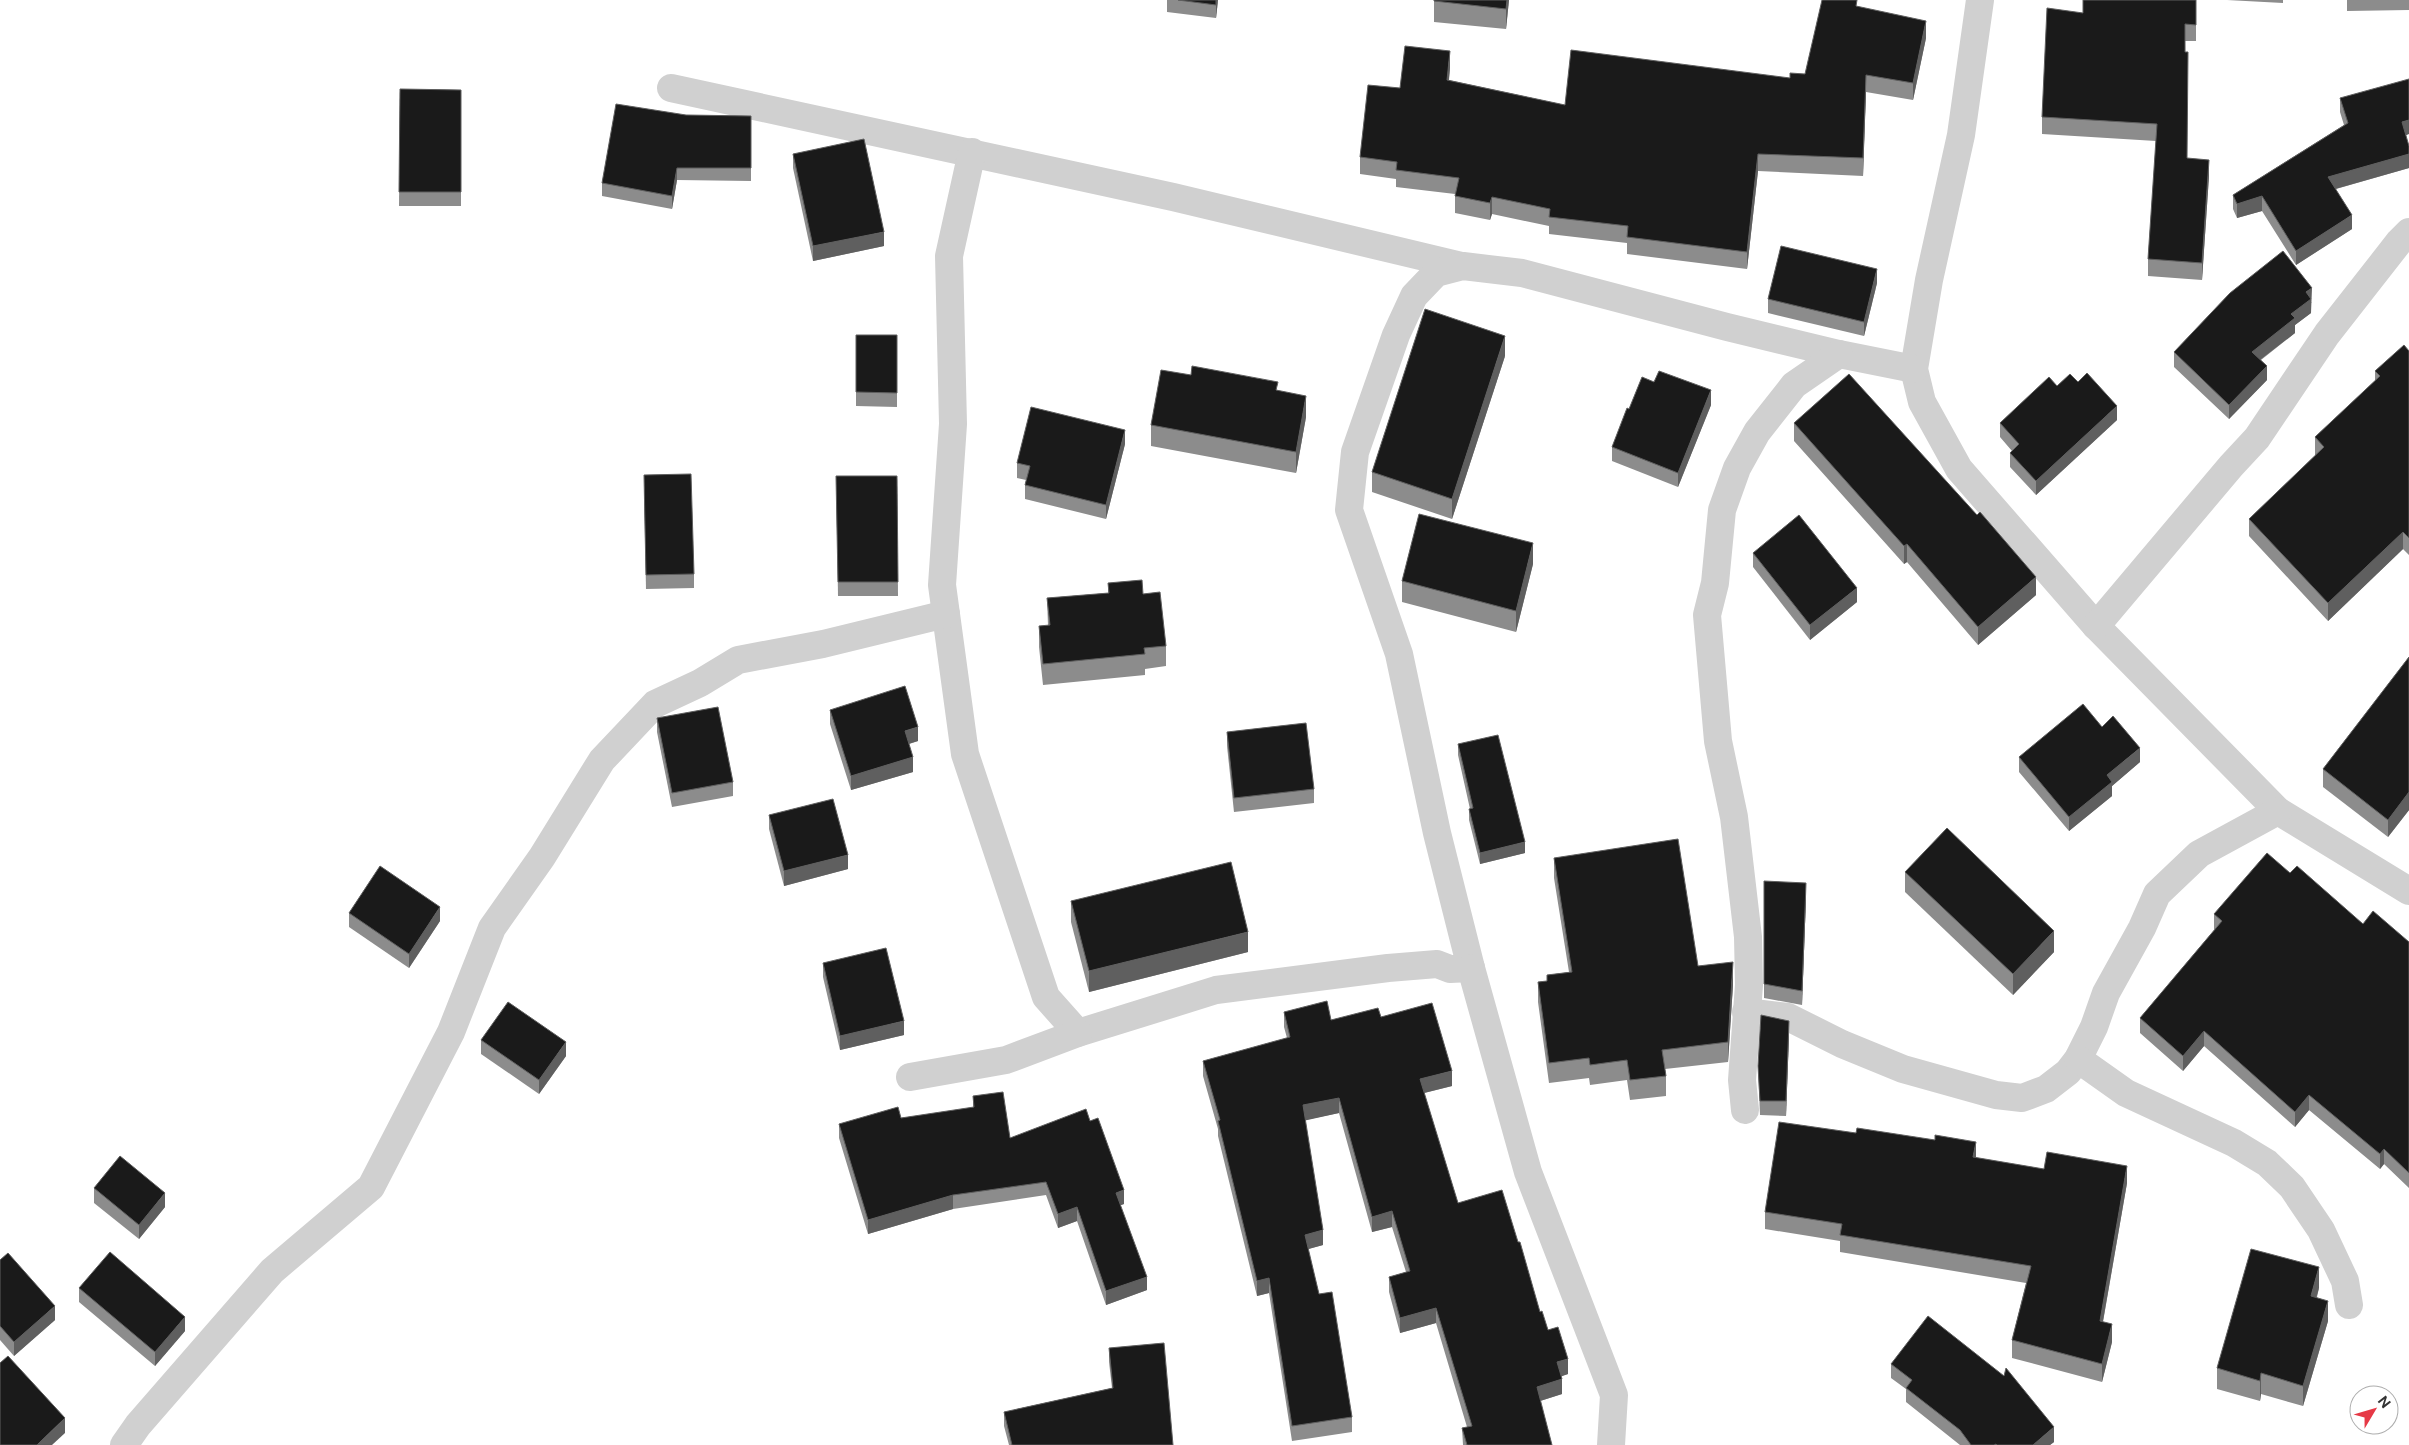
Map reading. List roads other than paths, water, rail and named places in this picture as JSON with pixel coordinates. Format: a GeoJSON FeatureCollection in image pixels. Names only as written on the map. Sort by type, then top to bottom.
{"type":"FeatureCollection","features":[{"type":"Feature","properties":{"kind":"street"},"geometry":{"type":"LineString","coordinates":[[1980,0],[1961,134],[1929,280],[1914,369],[1922,402],[1959,469],[2096,626],[2278,811],[2406,884]]}},
{"type":"Feature","properties":{"kind":"street"},"geometry":{"type":"LineString","coordinates":[[671,88],[1173,196],[1462,266],[1522,274],[1718,325],[1839,354],[1914,369]]}},
{"type":"Feature","properties":{"kind":"street"},"geometry":{"type":"LineString","coordinates":[[972,152],[949,256],[953,424],[942,586],[965,754],[1046,997],[1078,1034]]}},
{"type":"Feature","properties":{"kind":"street"},"geometry":{"type":"LineString","coordinates":[[2096,626],[2231,466],[2257,438],[2327,334],[2399,242],[2409,232]]}},
{"type":"Feature","properties":{"kind":"street"},"geometry":{"type":"LineString","coordinates":[[1462,266],[1436,274],[1414,296],[1396,335],[1355,452],[1349,510],[1399,654],[1470,968],[1528,1172],[1614,1395],[1611,1445]]}},
{"type":"Feature","properties":{"kind":"street"},"geometry":{"type":"LineString","coordinates":[[1745,1110],[1742,1080],[1749,985],[1748,937],[1734,817],[1718,741],[1707,615],[1715,582],[1722,510],[1737,468],[1757,432],[1794,385],[1839,354]]}},
{"type":"Feature","properties":{"kind":"street"},"geometry":{"type":"LineString","coordinates":[[124,1445],[138,1426],[272,1271],[372,1187],[451,1032],[492,928],[542,857],[602,760],[655,704],[700,683],[738,660],[823,644],[946,614]]}},
{"type":"Feature","properties":{"kind":"street"},"geometry":{"type":"LineString","coordinates":[[1746,1012],[1788,1018],[1842,1044],[1903,1069],[1996,1095],[2022,1098],[2046,1089],[2068,1072],[2078,1059],[2094,1027],[2106,993],[2142,928],[2157,894],[2199,854],[2278,811]]}},
{"type":"Feature","properties":{"kind":"street"},"geometry":{"type":"LineString","coordinates":[[910,1078],[1006,1060],[1078,1034],[1216,990],[1388,968],[1437,964],[1450,969],[1470,968]]}},
{"type":"Feature","properties":{"kind":"street"},"geometry":{"type":"LineString","coordinates":[[2078,1059],[2126,1093],[2234,1143],[2267,1163],[2292,1187],[2321,1230],[2345,1281],[2349,1305]]}}]}
